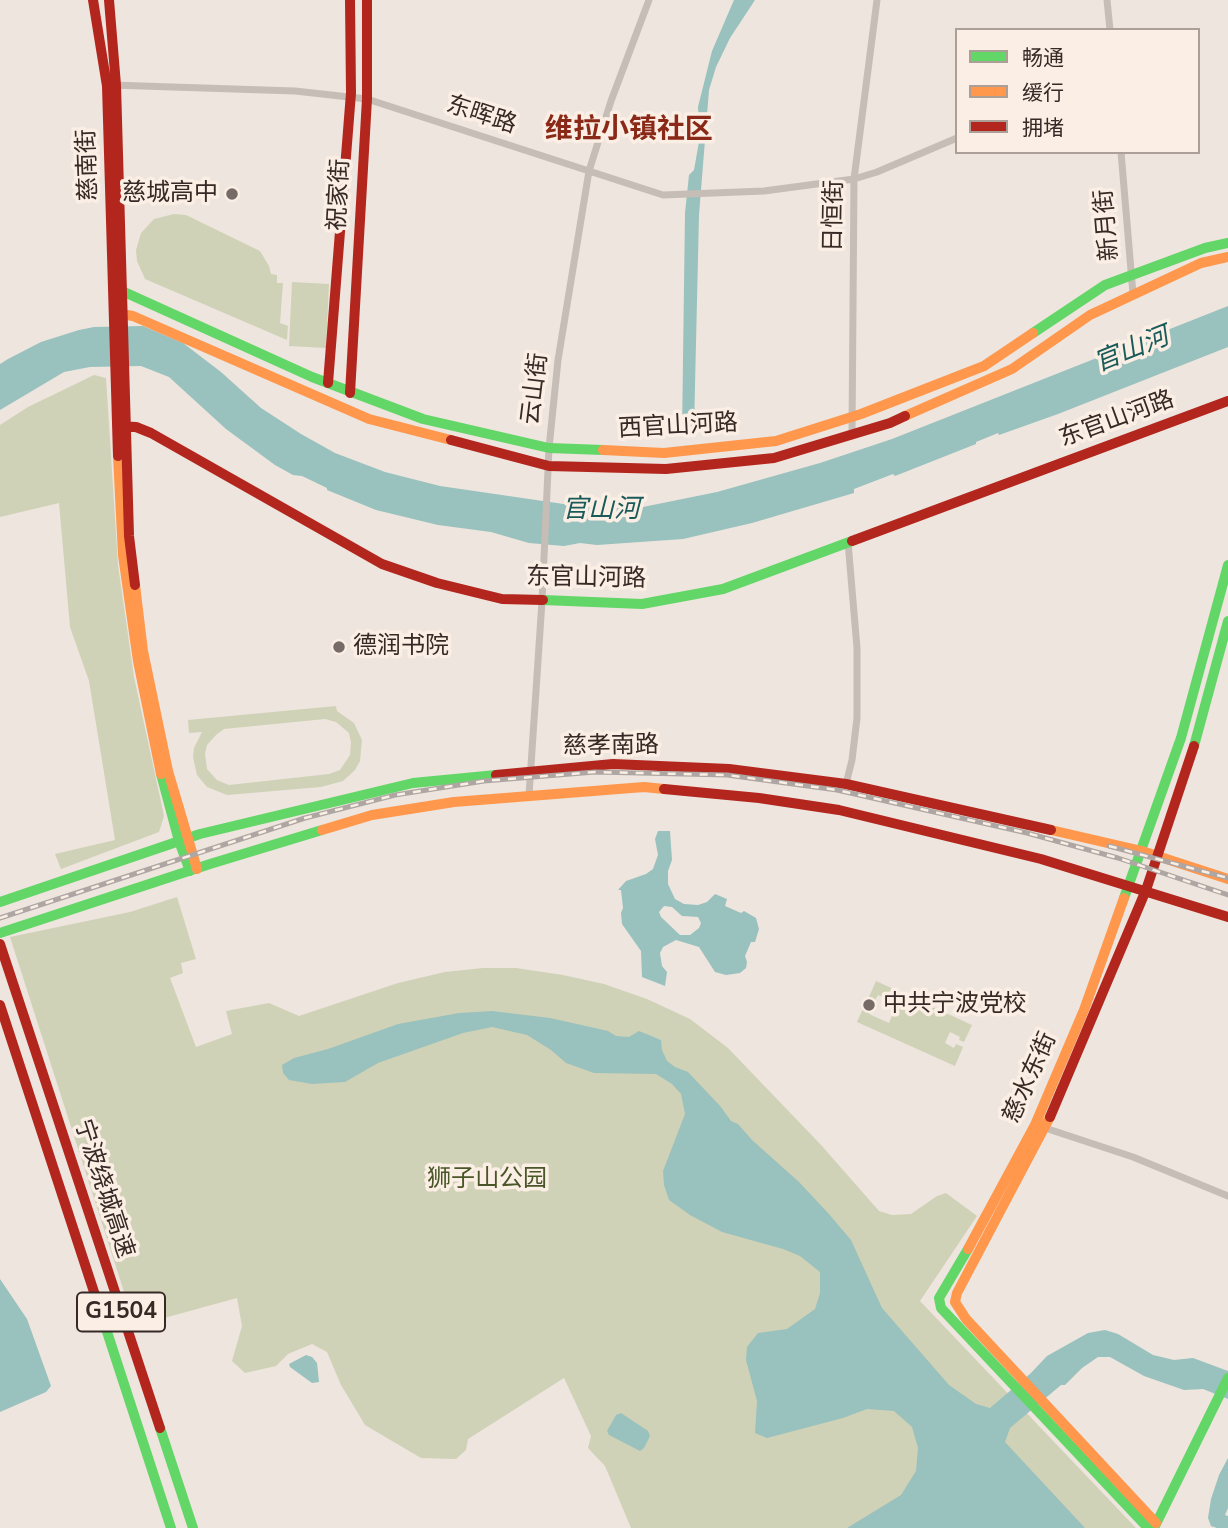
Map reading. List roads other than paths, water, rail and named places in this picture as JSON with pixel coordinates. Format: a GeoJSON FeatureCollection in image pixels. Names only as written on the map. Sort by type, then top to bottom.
{"type":"FeatureCollection","features":[{"type":"Feature","properties":{"kind":"main road","name":"慈南街"},"geometry":{"type":"LineString","coordinates":[[93,0],[112,85]]}},
{"type":"Feature","properties":{"kind":"main road","name":"慈南街"},"geometry":{"type":"LineString","coordinates":[[109,0],[119,373],[129,536],[143,651],[183,840],[194,870]]}},
{"type":"Feature","properties":{"kind":"main road","name":"祝家街"},"geometry":{"type":"LineString","coordinates":[[328,383],[351,97],[350,0]]}},
{"type":"Feature","properties":{"kind":"main road","name":"祝家街"},"geometry":{"type":"LineString","coordinates":[[350,393],[367,99],[367,0]]}},
{"type":"Feature","properties":{"kind":"main road","name":"西官山河路"},"geometry":{"type":"LineString","coordinates":[[118,290],[350,393],[423,419],[549,448],[664,453],[776,441],[852,416],[984,366],[1105,285],[1205,248],[1228,243]]}},
{"type":"Feature","properties":{"kind":"main road","name":"西官山河路"},"geometry":{"type":"LineString","coordinates":[[119,314],[133,316],[369,419],[549,467],[666,470],[774,458],[890,423],[1012,369],[1090,315],[1201,263],[1228,257]]}},
{"type":"Feature","properties":{"kind":"main road","name":"东官山河路"},"geometry":{"type":"LineString","coordinates":[[121,425],[151,433],[382,564],[437,583],[489,596],[542,601],[642,604],[723,589],[1228,401]]}},
{"type":"Feature","properties":{"kind":"main road","name":"慈水东街"},"geometry":{"type":"LineString","coordinates":[[1153,1526],[966,1319],[956,1302],[957,1293],[1002,1211],[1039,1127],[1084,1010],[1181,738],[1228,565]]}},
{"type":"Feature","properties":{"kind":"main road","name":"慈水东街"},"geometry":{"type":"LineString","coordinates":[[1153,1526],[941,1308],[939,1298],[1039,1127],[1058,1101],[1146,890],[1197,737],[1228,621]]}},
{"type":"Feature","properties":{"kind":"main road","name":"慈孝南路"},"geometry":{"type":"LineString","coordinates":[[0,902],[183,840],[413,783],[613,764],[729,769],[846,784],[1142,851],[1228,879]]}},
{"type":"Feature","properties":{"kind":"main road","name":"慈孝南路"},"geometry":{"type":"LineString","coordinates":[[0,933],[372,815],[454,802],[644,787],[772,800],[852,813],[1041,859],[1146,890]]}},
{"type":"Feature","properties":{"kind":"main road"},"geometry":{"type":"LineString","coordinates":[[1146,890],[1228,917]]}},
{"type":"Feature","properties":{"kind":"main road","name":"宁波绕城高速"},"geometry":{"type":"LineString","coordinates":[[0,944],[193,1528]]}},
{"type":"Feature","properties":{"kind":"main road","name":"宁波绕城高速"},"geometry":{"type":"LineString","coordinates":[[0,1005],[171,1528]]}},
{"type":"Feature","properties":{"kind":"main road"},"geometry":{"type":"LineString","coordinates":[[1153,1526],[1228,1378]]}},
{"type":"Feature","properties":{"kind":"street","name":"云山街"},"geometry":{"type":"LineString","coordinates":[[528,795],[542,601],[549,448],[558,360],[589,171],[611,101],[649,0]]}},
{"type":"Feature","properties":{"kind":"street","name":"日恒街"},"geometry":{"type":"LineString","coordinates":[[852,434],[854,178],[877,0]]}},
{"type":"Feature","properties":{"kind":"street"},"geometry":{"type":"LineString","coordinates":[[1107,0],[1110,28]]}},
{"type":"Feature","properties":{"kind":"street","name":"东晖路"},"geometry":{"type":"LineString","coordinates":[[112,85],[295,91],[367,99],[663,195],[764,191],[854,178],[877,172],[955,139]]}},
{"type":"Feature","properties":{"kind":"street","name":"新月街"},"geometry":{"type":"LineString","coordinates":[[1121,154],[1133,294]]}},
{"type":"Feature","properties":{"kind":"street"},"geometry":{"type":"LineString","coordinates":[[846,784],[857,718],[857,648],[848,542]]}},
{"type":"Feature","properties":{"kind":"street"},"geometry":{"type":"LineString","coordinates":[[1039,1127],[1133,1157],[1228,1196]]}},
{"type":"Feature","properties":{"kind":"water"},"geometry":{"type":"Polygon","coordinates":[[[734,0],[755,0],[730,38],[716,67],[709,90],[699,215],[694,428],[692,434],[682,434],[685,213],[689,175],[694,170],[700,136],[698,107],[712,51],[734,0]]]}},
{"type":"Feature","properties":{"kind":"water","name":"官山河"},"geometry":{"type":"Polygon","coordinates":[[[1228,306],[1228,347],[1058,414],[999,435],[998,433],[895,476],[893,474],[854,489],[854,493],[752,523],[683,539],[564,546],[529,543],[491,532],[438,525],[376,510],[275,465],[226,429],[169,377],[141,366],[90,367],[64,372],[0,410],[0,364],[8,359],[41,342],[79,330],[143,326],[183,343],[261,408],[301,434],[335,453],[385,472],[440,486],[584,507],[643,507],[717,492],[820,463],[892,439],[1228,306]]]}},
{"type":"Feature","properties":{"kind":"water"},"geometry":{"type":"Polygon","coordinates":[[[658,831],[670,831],[672,860],[668,871],[668,884],[675,899],[684,904],[698,905],[707,902],[715,894],[727,899],[725,906],[741,913],[744,911],[756,918],[759,929],[755,942],[751,942],[745,956],[746,968],[740,973],[726,975],[715,972],[699,947],[676,940],[663,947],[660,953],[662,966],[667,972],[665,986],[642,977],[641,951],[622,924],[621,890],[618,890],[626,881],[653,869],[658,855],[655,839],[658,831]],[[664,906],[659,912],[680,935],[690,935],[699,928],[701,923],[698,917],[682,916],[672,907],[664,906]]]}},
{"type":"Feature","properties":{"kind":"water"},"geometry":{"type":"Polygon","coordinates":[[[492,1011],[550,1018],[608,1031],[616,1036],[629,1037],[639,1031],[661,1040],[667,1061],[688,1072],[731,1121],[738,1124],[828,1213],[851,1240],[882,1308],[949,1385],[976,1404],[990,1408],[1047,1356],[1088,1333],[1105,1330],[1118,1334],[1153,1355],[1174,1360],[1193,1358],[1228,1371],[1228,1399],[1203,1389],[1184,1390],[1144,1376],[1110,1357],[1098,1357],[1010,1428],[1005,1442],[1085,1528],[847,1528],[901,1495],[916,1471],[918,1448],[912,1427],[894,1411],[867,1409],[767,1438],[755,1433],[757,1401],[746,1360],[747,1347],[758,1333],[787,1329],[815,1309],[820,1293],[820,1272],[800,1256],[783,1249],[722,1232],[669,1200],[663,1171],[685,1114],[681,1094],[672,1084],[656,1074],[594,1073],[566,1063],[527,1035],[492,1027],[463,1033],[378,1063],[345,1082],[312,1084],[289,1080],[283,1073],[282,1065],[294,1058],[398,1024],[459,1013],[492,1011]]]}},
{"type":"Feature","properties":{"kind":"water"},"geometry":{"type":"Polygon","coordinates":[[[0,1279],[27,1319],[51,1386],[46,1392],[0,1412],[0,1279]]]}},
{"type":"Feature","properties":{"kind":"water"},"geometry":{"type":"Polygon","coordinates":[[[306,1355],[317,1363],[319,1382],[312,1383],[290,1367],[289,1364],[306,1355]]]}},
{"type":"Feature","properties":{"kind":"water"},"geometry":{"type":"Polygon","coordinates":[[[621,1413],[648,1431],[650,1436],[640,1451],[609,1435],[607,1431],[616,1415],[621,1413]]]}},
{"type":"Feature","properties":{"kind":"water"},"geometry":{"type":"Polygon","coordinates":[[[1228,1458],[1228,1508],[1225,1515],[1228,1516],[1228,1528],[1217,1528],[1211,1526],[1208,1518],[1219,1475],[1228,1458]]]}},
{"type":"Feature","properties":{"kind":"railway"},"geometry":{"type":"LineString","coordinates":[[0,918],[305,818],[395,795],[484,781],[595,772],[727,775],[837,790],[1027,833],[1118,858],[1228,895]]}},
{"type":"Feature","properties":{"kind":"railway"},"geometry":{"type":"LineString","coordinates":[[1109,846],[1228,878]]}},
{"type":"Feature","properties":{"kind":"place","name":"慈城高中"},"geometry":{"type":"Point","coordinates":[232,194]}},
{"type":"Feature","properties":{"kind":"place","name":"德润书院"},"geometry":{"type":"Point","coordinates":[339,647]}},
{"type":"Feature","properties":{"kind":"place","name":"中共宁波党校"},"geometry":{"type":"Point","coordinates":[869,1005]}},
{"type":"Feature","properties":{"kind":"district","name":"维拉小镇社区"},"geometry":{"type":"Point","coordinates":[629,131]}},
{"type":"Feature","properties":{"kind":"park label","name":"狮子山公园"},"geometry":{"type":"Point","coordinates":[487,1180]}}]}
